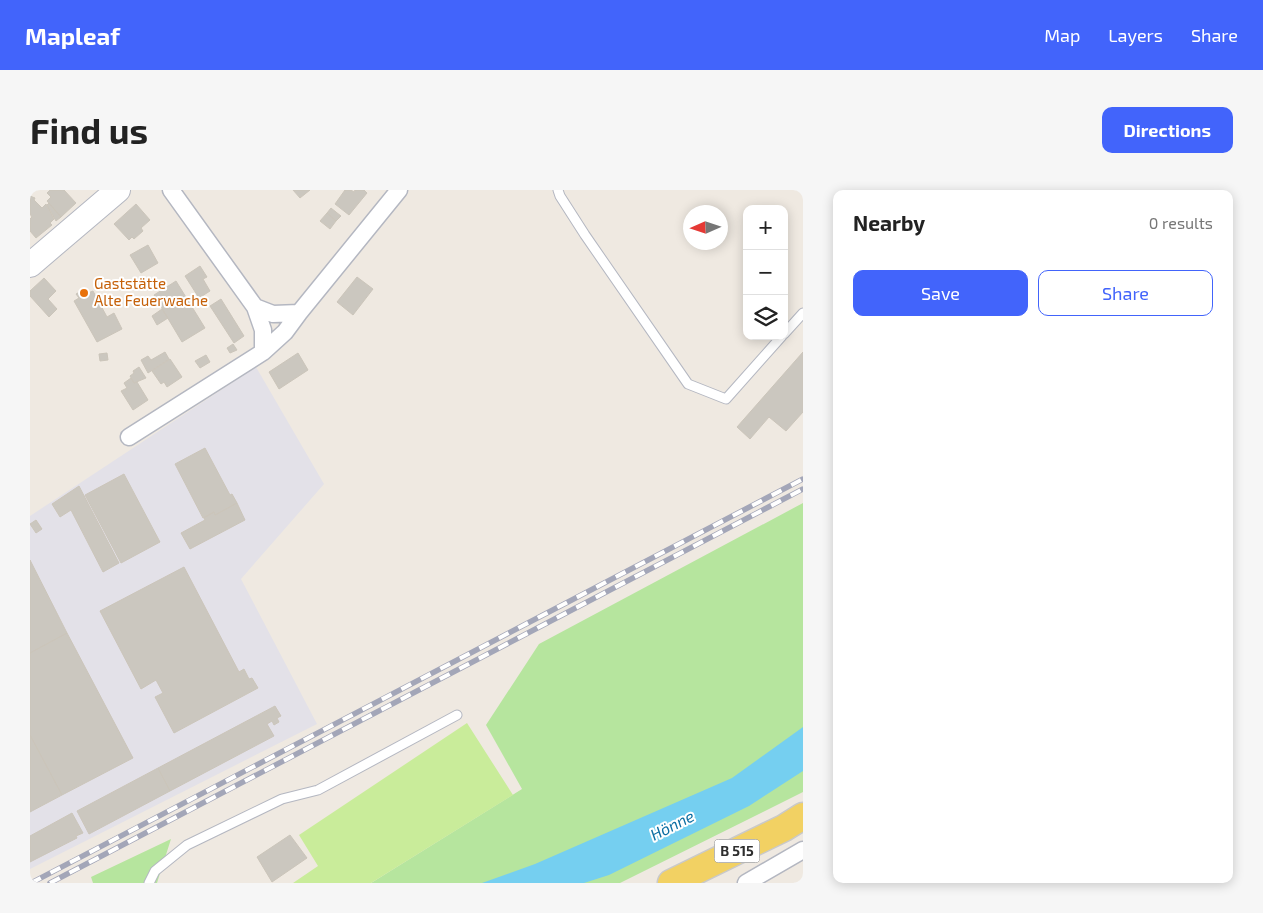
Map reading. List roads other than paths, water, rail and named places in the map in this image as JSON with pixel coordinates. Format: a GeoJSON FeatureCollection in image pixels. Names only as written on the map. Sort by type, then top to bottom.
{"type":"FeatureCollection","features":[{"type":"Feature","properties":{"kind":"main road"},"geometry":{"type":"LineString","coordinates":[[30,265],[118,190]]}},
{"type":"Feature","properties":{"kind":"main road","name":"B 515"},"geometry":{"type":"LineString","coordinates":[[671,883],[784,828],[803,816]]}},
{"type":"Feature","properties":{"kind":"street"},"geometry":{"type":"LineString","coordinates":[[171,190],[255,307],[263,330],[263,352]]}},
{"type":"Feature","properties":{"kind":"street"},"geometry":{"type":"LineString","coordinates":[[129,437],[263,352],[285,332],[398,190]]}},
{"type":"Feature","properties":{"kind":"street"},"geometry":{"type":"LineString","coordinates":[[255,307],[273,314],[299,313]]}},
{"type":"Feature","properties":{"kind":"street"},"geometry":{"type":"LineString","coordinates":[[746,883],[803,850]]}},
{"type":"Feature","properties":{"kind":"lane"},"geometry":{"type":"LineString","coordinates":[[558,190],[584,235],[688,384],[726,399],[779,340]]}},
{"type":"Feature","properties":{"kind":"lane"},"geometry":{"type":"LineString","coordinates":[[788,330],[803,313]]}},
{"type":"Feature","properties":{"kind":"lane"},"geometry":{"type":"LineString","coordinates":[[149,883],[155,871],[187,845],[282,799],[318,790],[458,715]]}},
{"type":"Feature","properties":{"kind":"water","name":"Hönne"},"geometry":{"type":"Polygon","coordinates":[[[803,727],[803,771],[749,806],[609,875],[584,883],[482,883],[535,864],[732,778],[803,727]]]}},
{"type":"Feature","properties":{"kind":"railway"},"geometry":{"type":"LineString","coordinates":[[31,883],[803,479]]}},
{"type":"Feature","properties":{"kind":"railway"},"geometry":{"type":"LineString","coordinates":[[50,883],[803,489]]}},
{"type":"Feature","properties":{"kind":"place","name":"Gaststätte Alte Feuerwache"},"geometry":{"type":"Point","coordinates":[84,293]}}]}
